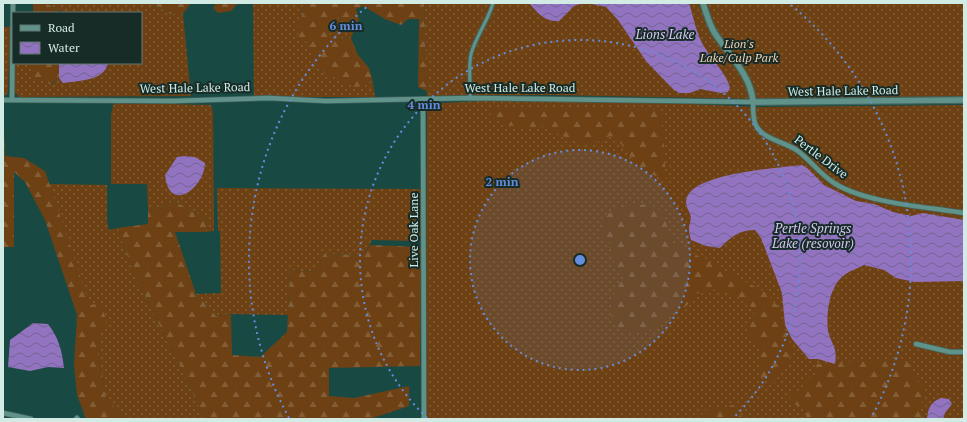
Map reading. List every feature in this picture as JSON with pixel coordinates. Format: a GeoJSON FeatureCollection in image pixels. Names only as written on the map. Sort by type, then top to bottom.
{"type":"FeatureCollection","features":[{"type":"Feature","properties":{"kind":"street"},"geometry":{"type":"LineString","coordinates":[[470,98],[471,53],[476,38],[489,16],[493,3]]}},
{"type":"Feature","properties":{"kind":"street","name":"Pertle Drive"},"geometry":{"type":"LineString","coordinates":[[703,3],[713,30],[739,67],[751,88],[757,128],[763,134],[798,151],[823,175],[842,188],[857,194],[888,201],[964,212]]}},
{"type":"Feature","properties":{"kind":"street"},"geometry":{"type":"LineString","coordinates":[[12,64],[12,100]]}},
{"type":"Feature","properties":{"kind":"street","name":"West Hale Lake Road"},"geometry":{"type":"LineString","coordinates":[[3,100],[173,101],[268,98],[326,101],[470,98],[753,102],[964,100]]}},
{"type":"Feature","properties":{"kind":"street","name":"Live Oak Lane"},"geometry":{"type":"LineString","coordinates":[[423,99],[424,419]]}},
{"type":"Feature","properties":{"kind":"street"},"geometry":{"type":"LineString","coordinates":[[916,344],[950,352],[964,352]]}},
{"type":"Feature","properties":{"kind":"street"},"geometry":{"type":"LineString","coordinates":[[3,413],[30,419]]}},
{"type":"Feature","properties":{"kind":"green space"},"geometry":{"type":"Polygon","coordinates":[[[33,3],[45,3],[58,10],[58,12],[33,12],[33,3]]]}},
{"type":"Feature","properties":{"kind":"green space"},"geometry":{"type":"Polygon","coordinates":[[[45,3],[152,3],[170,14],[183,14],[191,96],[19,97],[14,92],[14,64],[33,64],[33,79],[44,78],[51,85],[59,78],[63,83],[108,66],[108,64],[142,64],[142,12],[62,12],[45,3]]]}},
{"type":"Feature","properties":{"kind":"green space"},"geometry":{"type":"Polygon","coordinates":[[[152,3],[191,3],[183,14],[170,14],[152,3]]]}},
{"type":"Feature","properties":{"kind":"green space"},"geometry":{"type":"Polygon","coordinates":[[[216,3],[238,3],[231,11],[218,13],[213,8],[216,3]]]}},
{"type":"Feature","properties":{"kind":"green space"},"geometry":{"type":"Polygon","coordinates":[[[238,3],[303,3],[302,18],[311,44],[313,62],[321,71],[368,85],[372,78],[375,97],[254,97],[253,4],[238,3]]]}},
{"type":"Feature","properties":{"kind":"green space"},"geometry":{"type":"Polygon","coordinates":[[[303,3],[424,3],[427,91],[418,87],[419,19],[408,19],[401,25],[385,19],[363,6],[356,9],[359,19],[355,28],[338,17],[335,26],[328,32],[333,39],[351,38],[358,55],[369,68],[372,78],[368,85],[354,87],[321,71],[313,62],[310,44],[299,37],[297,23],[302,18],[303,3]]]}},
{"type":"Feature","properties":{"kind":"green space","name":"Lion's Lake/Culp Park"},"geometry":{"type":"Polygon","coordinates":[[[424,3],[964,3],[964,97],[766,99],[548,95],[427,96],[424,3]]]}},
{"type":"Feature","properties":{"kind":"green space"},"geometry":{"type":"Polygon","coordinates":[[[338,17],[355,28],[351,38],[333,39],[328,32],[335,26],[338,17]]]}},
{"type":"Feature","properties":{"kind":"green space"},"geometry":{"type":"Polygon","coordinates":[[[3,27],[10,27],[8,93],[3,97],[3,27]]]}},
{"type":"Feature","properties":{"kind":"green space"},"geometry":{"type":"Polygon","coordinates":[[[33,64],[59,64],[59,78],[50,85],[44,78],[33,80],[33,64]]]}},
{"type":"Feature","properties":{"kind":"green space"},"geometry":{"type":"Polygon","coordinates":[[[481,101],[667,103],[758,107],[964,105],[964,419],[426,419],[427,104],[481,101]]]}},
{"type":"Feature","properties":{"kind":"green space"},"geometry":{"type":"Polygon","coordinates":[[[117,103],[211,105],[213,113],[214,231],[206,232],[207,219],[174,201],[148,212],[147,184],[111,184],[111,115],[113,105],[117,103]]]}},
{"type":"Feature","properties":{"kind":"green space"},"geometry":{"type":"Polygon","coordinates":[[[3,104],[5,156],[24,158],[45,171],[90,305],[100,303],[107,321],[99,333],[98,355],[106,398],[124,419],[86,419],[77,395],[74,365],[77,315],[45,220],[25,182],[14,172],[14,247],[3,247],[3,104]]]}},
{"type":"Feature","properties":{"kind":"green space"},"geometry":{"type":"Polygon","coordinates":[[[498,107],[662,110],[666,179],[637,170],[632,159],[616,137],[610,136],[601,141],[585,143],[578,142],[546,129],[544,126],[516,127],[491,117],[490,111],[498,107]]]}},
{"type":"Feature","properties":{"kind":"green space"},"geometry":{"type":"Polygon","coordinates":[[[49,184],[107,185],[107,221],[109,230],[118,228],[133,272],[187,380],[204,419],[124,419],[106,398],[98,355],[99,333],[49,184]]]}},
{"type":"Feature","properties":{"kind":"green space"},"geometry":{"type":"Polygon","coordinates":[[[217,188],[421,189],[421,235],[414,241],[372,240],[364,255],[324,254],[315,272],[290,270],[288,315],[231,314],[216,316],[196,294],[221,293],[220,231],[218,231],[217,188]]]}},
{"type":"Feature","properties":{"kind":"green space"},"geometry":{"type":"Polygon","coordinates":[[[174,201],[207,219],[206,232],[175,232],[196,294],[216,316],[231,314],[232,355],[260,357],[287,332],[290,270],[315,272],[324,254],[364,255],[370,245],[421,247],[420,366],[329,368],[329,396],[354,398],[409,386],[409,406],[370,419],[204,419],[187,380],[133,272],[118,228],[148,224],[148,212],[174,201]]]}},
{"type":"Feature","properties":{"kind":"green space"},"geometry":{"type":"Polygon","coordinates":[[[650,204],[663,213],[672,242],[765,292],[780,309],[784,330],[793,350],[783,371],[772,385],[759,375],[761,357],[759,347],[748,333],[748,323],[754,315],[753,308],[733,294],[711,289],[696,294],[684,309],[675,311],[665,320],[645,333],[627,331],[612,324],[612,298],[625,274],[613,261],[612,243],[603,239],[599,230],[604,216],[624,206],[650,204]]]}},
{"type":"Feature","properties":{"kind":"green space"},"geometry":{"type":"Polygon","coordinates":[[[882,360],[908,362],[918,382],[923,386],[925,393],[921,405],[921,419],[806,419],[806,408],[792,404],[789,399],[794,392],[802,388],[807,380],[817,373],[815,369],[816,364],[882,360]]]}},
{"type":"Feature","properties":{"kind":"green space"},"geometry":{"type":"Polygon","coordinates":[[[731,405],[737,407],[742,419],[703,419],[702,412],[720,407],[723,407],[726,410],[731,405]]]}},
{"type":"Feature","properties":{"kind":"water"},"geometry":{"type":"Polygon","coordinates":[[[529,3],[584,3],[574,6],[559,21],[554,21],[545,18],[538,13],[529,3]]]}},
{"type":"Feature","properties":{"kind":"water","name":"Lions Lake"},"geometry":{"type":"Polygon","coordinates":[[[587,3],[689,3],[699,37],[728,82],[730,87],[728,92],[721,93],[700,89],[690,93],[679,93],[673,89],[646,61],[618,20],[606,7],[587,3]]]}},
{"type":"Feature","properties":{"kind":"water"},"geometry":{"type":"Polygon","coordinates":[[[59,64],[108,64],[106,69],[102,73],[90,79],[63,83],[59,78],[59,64]]]}},
{"type":"Feature","properties":{"kind":"water"},"geometry":{"type":"Polygon","coordinates":[[[177,157],[195,157],[205,163],[203,173],[193,189],[179,195],[173,193],[168,187],[165,175],[177,157]]]}},
{"type":"Feature","properties":{"kind":"water","name":"Pertle Springs Lake (resovoir)"},"geometry":{"type":"Polygon","coordinates":[[[802,165],[824,185],[856,201],[874,204],[893,212],[911,216],[923,213],[964,220],[964,281],[915,282],[896,278],[884,270],[864,265],[842,277],[831,294],[828,309],[828,331],[836,354],[835,364],[818,359],[809,359],[792,339],[785,325],[782,293],[761,238],[755,230],[744,231],[736,235],[720,248],[706,246],[691,240],[689,233],[691,217],[686,205],[686,200],[694,189],[705,182],[739,173],[802,165]]]}},
{"type":"Feature","properties":{"kind":"water"},"geometry":{"type":"Polygon","coordinates":[[[33,323],[48,324],[52,329],[59,345],[64,368],[48,367],[30,371],[8,367],[10,340],[33,323]]]}},
{"type":"Feature","properties":{"kind":"water"},"geometry":{"type":"Polygon","coordinates":[[[941,398],[949,399],[952,404],[945,413],[943,419],[927,419],[930,406],[941,398]]]}}]}
